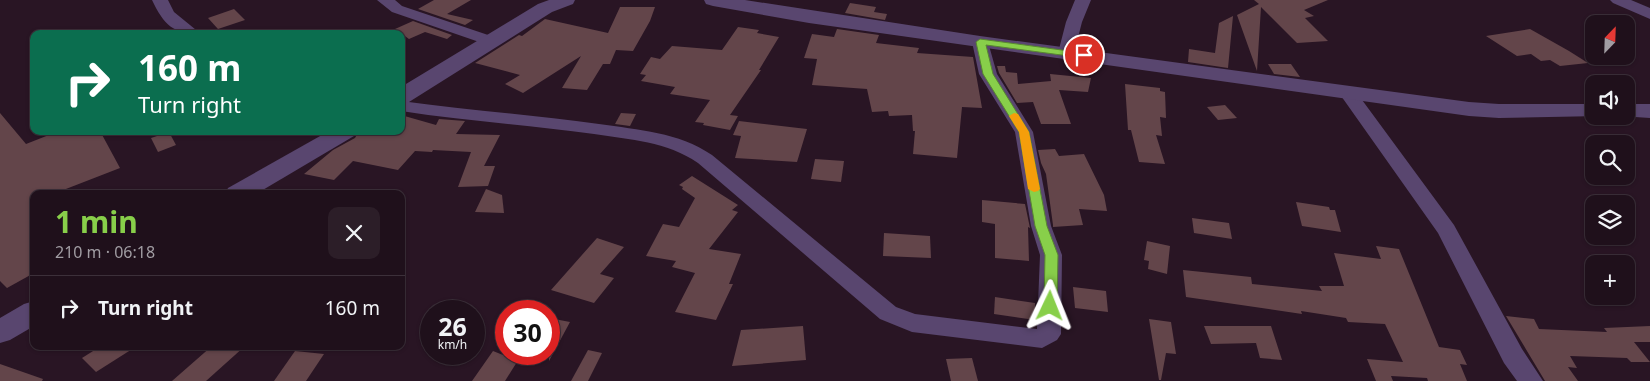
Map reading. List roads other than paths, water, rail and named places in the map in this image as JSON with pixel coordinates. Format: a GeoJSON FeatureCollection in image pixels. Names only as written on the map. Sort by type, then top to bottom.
{"type":"FeatureCollection","features":[{"type":"Feature","properties":{"kind":"street"},"geometry":{"type":"LineString","coordinates":[[160,0],[167,15],[188,30]]}},
{"type":"Feature","properties":{"kind":"street"},"geometry":{"type":"LineString","coordinates":[[385,0],[398,9],[490,41]]}},
{"type":"Feature","properties":{"kind":"street"},"geometry":{"type":"LineString","coordinates":[[405,94],[544,8],[566,0]]}},
{"type":"Feature","properties":{"kind":"street"},"geometry":{"type":"LineString","coordinates":[[713,0],[809,17],[980,42],[1469,109],[1585,111]]}},
{"type":"Feature","properties":{"kind":"street"},"geometry":{"type":"LineString","coordinates":[[1066,53],[1074,22],[1083,0]]}},
{"type":"Feature","properties":{"kind":"street"},"geometry":{"type":"LineString","coordinates":[[1618,0],[1650,14]]}},
{"type":"Feature","properties":{"kind":"street"},"geometry":{"type":"LineString","coordinates":[[405,107],[449,113],[526,119],[664,139],[692,150],[705,159],[894,316],[912,323],[1042,339],[1049,334],[1051,255],[1041,226],[1024,132],[988,74],[980,42]]}},
{"type":"Feature","properties":{"kind":"street"},"geometry":{"type":"LineString","coordinates":[[1348,93],[1447,230],[1513,356],[1531,381]]}},
{"type":"Feature","properties":{"kind":"street"},"geometry":{"type":"LineString","coordinates":[[1635,111],[1650,110]]}},
{"type":"Feature","properties":{"kind":"street"},"geometry":{"type":"LineString","coordinates":[[245,190],[339,135]]}},
{"type":"Feature","properties":{"kind":"street"},"geometry":{"type":"LineString","coordinates":[[0,332],[30,314]]}}]}
